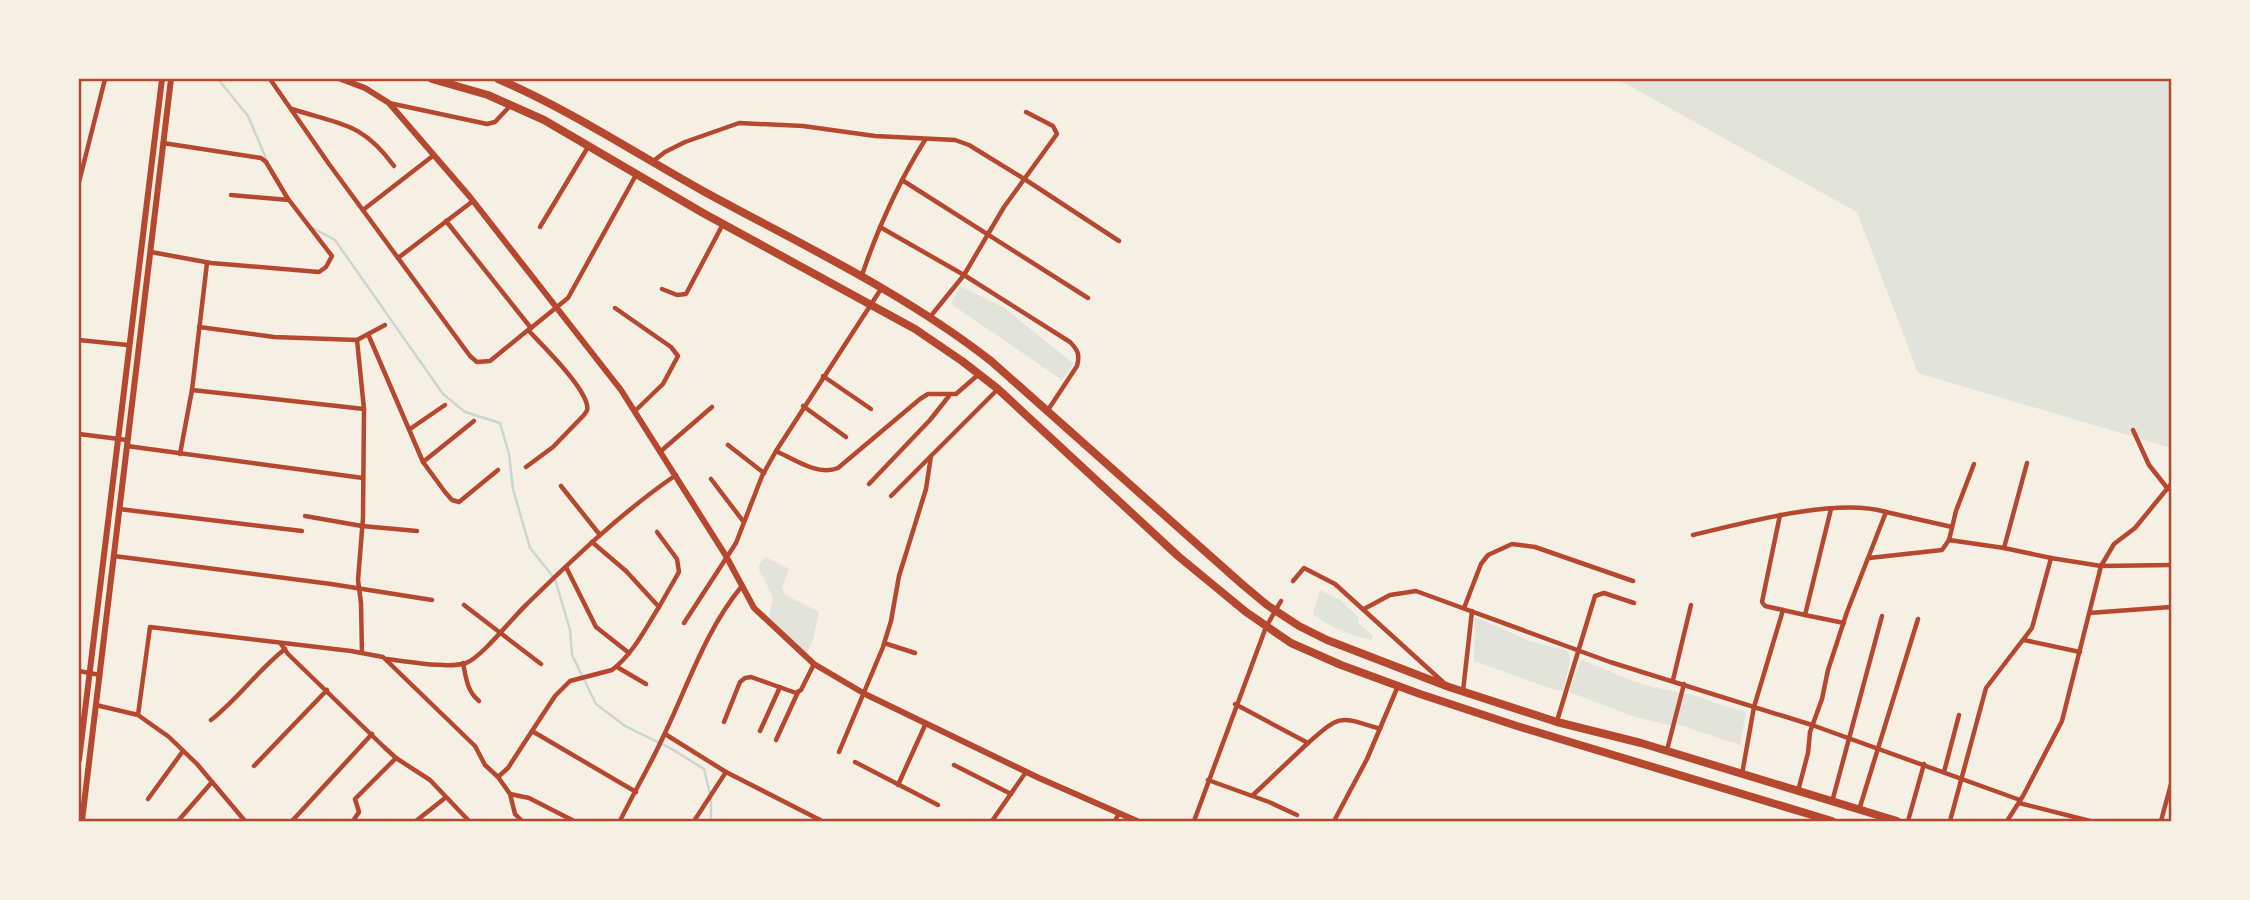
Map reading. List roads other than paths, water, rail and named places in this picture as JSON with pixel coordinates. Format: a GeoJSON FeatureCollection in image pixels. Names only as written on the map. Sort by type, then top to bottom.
{"type":"FeatureCollection","features":[{"type":"Feature","properties":{"kind":"highway"},"geometry":{"type":"LineString","coordinates":[[432,79],[472,89],[544,120],[723,224],[915,329],[998,389],[1178,555],[1266,627],[1310,652],[1517,726],[1816,819],[1832,821]]}},
{"type":"Feature","properties":{"kind":"highway"},"geometry":{"type":"LineString","coordinates":[[498,79],[561,109],[652,163],[862,276],[929,318],[991,360],[1243,585],[1275,610],[1327,640],[1463,692],[1557,722],[1667,751],[1897,821]]}},
{"type":"Feature","properties":{"kind":"street"},"geometry":{"type":"LineString","coordinates":[[79,182],[105,79]]}},
{"type":"Feature","properties":{"kind":"street"},"geometry":{"type":"LineString","coordinates":[[79,760],[162,79]]}},
{"type":"Feature","properties":{"kind":"street"},"geometry":{"type":"LineString","coordinates":[[82,821],[171,79]]}},
{"type":"Feature","properties":{"kind":"street"},"geometry":{"type":"LineString","coordinates":[[270,79],[449,329],[477,362],[490,361],[568,298],[636,174]]}},
{"type":"Feature","properties":{"kind":"street"},"geometry":{"type":"LineString","coordinates":[[341,79],[365,88],[389,103],[436,154],[621,390],[726,556],[754,608],[814,664],[865,694],[1026,772],[1137,821]]}},
{"type":"Feature","properties":{"kind":"street"},"geometry":{"type":"LineString","coordinates":[[389,103],[487,124],[495,122],[510,105]]}},
{"type":"Feature","properties":{"kind":"street"},"geometry":{"type":"LineString","coordinates":[[292,109],[360,131],[382,150],[394,166]]}},
{"type":"Feature","properties":{"kind":"street"},"geometry":{"type":"LineString","coordinates":[[929,318],[964,275],[1004,207],[1057,134],[1053,126],[1026,112]]}},
{"type":"Feature","properties":{"kind":"street"},"geometry":{"type":"LineString","coordinates":[[652,163],[665,152],[685,142],[739,123],[803,126],[925,140],[955,140],[969,145],[1026,180],[1119,241]]}},
{"type":"Feature","properties":{"kind":"street"},"geometry":{"type":"LineString","coordinates":[[862,276],[880,227],[925,140]]}},
{"type":"Feature","properties":{"kind":"street"},"geometry":{"type":"LineString","coordinates":[[150,252],[207,263],[320,272],[327,267],[332,256],[261,158],[163,143]]}},
{"type":"Feature","properties":{"kind":"street"},"geometry":{"type":"LineString","coordinates":[[540,227],[588,146]]}},
{"type":"Feature","properties":{"kind":"street"},"geometry":{"type":"LineString","coordinates":[[363,210],[436,154]]}},
{"type":"Feature","properties":{"kind":"street"},"geometry":{"type":"LineString","coordinates":[[902,180],[1088,298]]}},
{"type":"Feature","properties":{"kind":"street"},"geometry":{"type":"LineString","coordinates":[[231,195],[289,200]]}},
{"type":"Feature","properties":{"kind":"street"},"geometry":{"type":"LineString","coordinates":[[398,258],[473,201]]}},
{"type":"Feature","properties":{"kind":"street"},"geometry":{"type":"LineString","coordinates":[[446,220],[529,329],[576,385],[587,403],[588,409],[584,415],[553,447],[526,467]]}},
{"type":"Feature","properties":{"kind":"street"},"geometry":{"type":"LineString","coordinates":[[662,289],[677,295],[685,294],[723,224]]}},
{"type":"Feature","properties":{"kind":"street"},"geometry":{"type":"LineString","coordinates":[[880,227],[964,275],[1070,342],[1077,350],[1079,358],[1074,374],[1047,411]]}},
{"type":"Feature","properties":{"kind":"street"},"geometry":{"type":"LineString","coordinates":[[180,454],[192,390],[207,263]]}},
{"type":"Feature","properties":{"kind":"street"},"geometry":{"type":"LineString","coordinates":[[684,623],[736,543],[764,473],[776,451],[882,288]]}},
{"type":"Feature","properties":{"kind":"street"},"geometry":{"type":"LineString","coordinates":[[615,308],[671,347],[678,356],[663,384],[635,411]]}},
{"type":"Feature","properties":{"kind":"street"},"geometry":{"type":"LineString","coordinates":[[199,327],[274,337],[357,340],[385,325]]}},
{"type":"Feature","properties":{"kind":"street"},"geometry":{"type":"LineString","coordinates":[[368,334],[423,462],[445,492],[456,502],[463,500],[498,470]]}},
{"type":"Feature","properties":{"kind":"street"},"geometry":{"type":"LineString","coordinates":[[79,340],[128,345]]}},
{"type":"Feature","properties":{"kind":"street"},"geometry":{"type":"LineString","coordinates":[[357,340],[364,410],[358,580],[362,653]]}},
{"type":"Feature","properties":{"kind":"street"},"geometry":{"type":"LineString","coordinates":[[776,451],[817,469],[826,472],[832,470],[928,394],[956,394],[979,374]]}},
{"type":"Feature","properties":{"kind":"street"},"geometry":{"type":"LineString","coordinates":[[823,376],[871,409]]}},
{"type":"Feature","properties":{"kind":"street"},"geometry":{"type":"LineString","coordinates":[[891,496],[998,389]]}},
{"type":"Feature","properties":{"kind":"street"},"geometry":{"type":"LineString","coordinates":[[192,390],[364,410]]}},
{"type":"Feature","properties":{"kind":"street"},"geometry":{"type":"LineString","coordinates":[[869,484],[949,396]]}},
{"type":"Feature","properties":{"kind":"street"},"geometry":{"type":"LineString","coordinates":[[410,429],[445,405]]}},
{"type":"Feature","properties":{"kind":"street"},"geometry":{"type":"LineString","coordinates":[[803,406],[846,437]]}},
{"type":"Feature","properties":{"kind":"street"},"geometry":{"type":"LineString","coordinates":[[661,451],[712,407]]}},
{"type":"Feature","properties":{"kind":"street"},"geometry":{"type":"LineString","coordinates":[[423,462],[474,421]]}},
{"type":"Feature","properties":{"kind":"street"},"geometry":{"type":"LineString","coordinates":[[2007,821],[2062,721],[2101,566],[2115,544],[2135,528],[2169,487],[2149,465],[2133,430]]}},
{"type":"Feature","properties":{"kind":"street"},"geometry":{"type":"LineString","coordinates":[[79,433],[117,438],[127,443],[180,454],[363,478]]}},
{"type":"Feature","properties":{"kind":"street"},"geometry":{"type":"LineString","coordinates":[[728,445],[764,473]]}},
{"type":"Feature","properties":{"kind":"street"},"geometry":{"type":"LineString","coordinates":[[839,752],[884,643],[899,576],[926,489],[931,456]]}},
{"type":"Feature","properties":{"kind":"street"},"geometry":{"type":"LineString","coordinates":[[2004,548],[2027,463]]}},
{"type":"Feature","properties":{"kind":"street"},"geometry":{"type":"LineString","coordinates":[[1869,558],[1942,550],[1949,540],[1974,464]]}},
{"type":"Feature","properties":{"kind":"street"},"geometry":{"type":"LineString","coordinates":[[138,715],[150,627],[429,664],[467,663],[616,519],[676,475]]}},
{"type":"Feature","properties":{"kind":"street"},"geometry":{"type":"LineString","coordinates":[[711,479],[744,522]]}},
{"type":"Feature","properties":{"kind":"street"},"geometry":{"type":"LineString","coordinates":[[561,486],[600,535]]}},
{"type":"Feature","properties":{"kind":"street"},"geometry":{"type":"LineString","coordinates":[[119,509],[302,531]]}},
{"type":"Feature","properties":{"kind":"street"},"geometry":{"type":"LineString","coordinates":[[1693,535],[1780,515],[1831,509],[1876,509],[1952,527]]}},
{"type":"Feature","properties":{"kind":"street"},"geometry":{"type":"LineString","coordinates":[[1805,615],[1831,509]]}},
{"type":"Feature","properties":{"kind":"street"},"geometry":{"type":"LineString","coordinates":[[1797,792],[1812,725],[1844,623],[1886,512]]}},
{"type":"Feature","properties":{"kind":"street"},"geometry":{"type":"LineString","coordinates":[[1780,515],[1762,597],[1765,606],[1844,623]]}},
{"type":"Feature","properties":{"kind":"street"},"geometry":{"type":"LineString","coordinates":[[305,516],[362,526],[417,531]]}},
{"type":"Feature","properties":{"kind":"street"},"geometry":{"type":"LineString","coordinates":[[498,776],[508,768],[555,696],[570,681],[617,667],[659,607],[680,572],[677,559],[657,532]]}},
{"type":"Feature","properties":{"kind":"street"},"geometry":{"type":"LineString","coordinates":[[1949,540],[2101,566],[2171,565]]}},
{"type":"Feature","properties":{"kind":"street"},"geometry":{"type":"LineString","coordinates":[[592,542],[626,571],[659,607]]}},
{"type":"Feature","properties":{"kind":"street"},"geometry":{"type":"LineString","coordinates":[[1464,608],[1481,564],[1488,555],[1512,544],[1535,547],[1633,581]]}},
{"type":"Feature","properties":{"kind":"street"},"geometry":{"type":"LineString","coordinates":[[114,556],[432,600]]}},
{"type":"Feature","properties":{"kind":"street"},"geometry":{"type":"LineString","coordinates":[[1950,821],[1986,688],[2032,628],[2051,558]]}},
{"type":"Feature","properties":{"kind":"street"},"geometry":{"type":"LineString","coordinates":[[1293,581],[1304,568],[1335,584],[1449,687]]}},
{"type":"Feature","properties":{"kind":"street"},"geometry":{"type":"LineString","coordinates":[[564,569],[596,627],[629,653]]}},
{"type":"Feature","properties":{"kind":"street"},"geometry":{"type":"LineString","coordinates":[[620,821],[659,747],[712,631],[742,586]]}},
{"type":"Feature","properties":{"kind":"street"},"geometry":{"type":"LineString","coordinates":[[1364,609],[1391,595],[1416,591],[1578,651],[1849,737],[1963,778],[2019,802],[2090,821]]}},
{"type":"Feature","properties":{"kind":"street"},"geometry":{"type":"LineString","coordinates":[[1557,722],[1595,596],[1604,593],[1634,603]]}},
{"type":"Feature","properties":{"kind":"street"},"geometry":{"type":"LineString","coordinates":[[1194,821],[1235,704],[1266,627],[1281,601]]}},
{"type":"Feature","properties":{"kind":"street"},"geometry":{"type":"LineString","coordinates":[[464,605],[541,664]]}},
{"type":"Feature","properties":{"kind":"street"},"geometry":{"type":"LineString","coordinates":[[1673,680],[1691,605]]}},
{"type":"Feature","properties":{"kind":"street"},"geometry":{"type":"LineString","coordinates":[[2089,612],[2171,607]]}},
{"type":"Feature","properties":{"kind":"street"},"geometry":{"type":"LineString","coordinates":[[1742,774],[1754,707],[1783,610]]}},
{"type":"Feature","properties":{"kind":"street"},"geometry":{"type":"LineString","coordinates":[[1463,692],[1472,611]]}},
{"type":"Feature","properties":{"kind":"street"},"geometry":{"type":"LineString","coordinates":[[1832,803],[1882,616]]}},
{"type":"Feature","properties":{"kind":"street"},"geometry":{"type":"LineString","coordinates":[[1859,811],[1918,619]]}},
{"type":"Feature","properties":{"kind":"street"},"geometry":{"type":"LineString","coordinates":[[2024,639],[2080,652]]}},
{"type":"Feature","properties":{"kind":"street"},"geometry":{"type":"LineString","coordinates":[[281,643],[396,758],[430,780],[469,821]]}},
{"type":"Feature","properties":{"kind":"street"},"geometry":{"type":"LineString","coordinates":[[884,643],[915,653]]}},
{"type":"Feature","properties":{"kind":"street"},"geometry":{"type":"LineString","coordinates":[[211,720],[285,649]]}},
{"type":"Feature","properties":{"kind":"street"},"geometry":{"type":"LineString","coordinates":[[386,659],[475,746],[485,765],[498,776],[510,794],[515,814],[522,821]]}},
{"type":"Feature","properties":{"kind":"street"},"geometry":{"type":"LineString","coordinates":[[463,663],[468,687],[479,701]]}},
{"type":"Feature","properties":{"kind":"street"},"geometry":{"type":"LineString","coordinates":[[776,740],[814,664]]}},
{"type":"Feature","properties":{"kind":"street"},"geometry":{"type":"LineString","coordinates":[[617,667],[646,684]]}},
{"type":"Feature","properties":{"kind":"street"},"geometry":{"type":"LineString","coordinates":[[79,671],[100,675]]}},
{"type":"Feature","properties":{"kind":"street"},"geometry":{"type":"LineString","coordinates":[[724,722],[740,682],[745,678],[751,677],[793,693],[799,692]]}},
{"type":"Feature","properties":{"kind":"street"},"geometry":{"type":"LineString","coordinates":[[1667,751],[1685,684]]}},
{"type":"Feature","properties":{"kind":"street"},"geometry":{"type":"LineString","coordinates":[[1334,821],[1367,759],[1398,685]]}},
{"type":"Feature","properties":{"kind":"street"},"geometry":{"type":"LineString","coordinates":[[760,731],[780,687]]}},
{"type":"Feature","properties":{"kind":"street"},"geometry":{"type":"LineString","coordinates":[[254,766],[327,690]]}},
{"type":"Feature","properties":{"kind":"street"},"geometry":{"type":"LineString","coordinates":[[1235,704],[1308,743]]}},
{"type":"Feature","properties":{"kind":"street"},"geometry":{"type":"LineString","coordinates":[[96,705],[138,715],[169,737],[245,821]]}},
{"type":"Feature","properties":{"kind":"street"},"geometry":{"type":"LineString","coordinates":[[1944,772],[1959,715]]}},
{"type":"Feature","properties":{"kind":"street"},"geometry":{"type":"LineString","coordinates":[[1253,795],[1332,722],[1346,719],[1380,729]]}},
{"type":"Feature","properties":{"kind":"street"},"geometry":{"type":"LineString","coordinates":[[898,785],[926,723]]}},
{"type":"Feature","properties":{"kind":"street"},"geometry":{"type":"LineString","coordinates":[[532,731],[636,792]]}},
{"type":"Feature","properties":{"kind":"street"},"geometry":{"type":"LineString","coordinates":[[292,821],[372,734]]}},
{"type":"Feature","properties":{"kind":"street"},"geometry":{"type":"LineString","coordinates":[[664,736],[726,772],[822,821]]}},
{"type":"Feature","properties":{"kind":"street"},"geometry":{"type":"LineString","coordinates":[[148,799],[183,751]]}},
{"type":"Feature","properties":{"kind":"street"},"geometry":{"type":"LineString","coordinates":[[353,821],[359,812],[355,799],[396,758]]}},
{"type":"Feature","properties":{"kind":"street"},"geometry":{"type":"LineString","coordinates":[[855,762],[938,805]]}},
{"type":"Feature","properties":{"kind":"street"},"geometry":{"type":"LineString","coordinates":[[1908,821],[1924,764]]}},
{"type":"Feature","properties":{"kind":"street"},"geometry":{"type":"LineString","coordinates":[[954,765],[1011,794]]}},
{"type":"Feature","properties":{"kind":"street"},"geometry":{"type":"LineString","coordinates":[[694,821],[726,772]]}},
{"type":"Feature","properties":{"kind":"street"},"geometry":{"type":"LineString","coordinates":[[992,821],[1026,772]]}},
{"type":"Feature","properties":{"kind":"street"},"geometry":{"type":"LineString","coordinates":[[1208,780],[1253,795],[1297,815]]}},
{"type":"Feature","properties":{"kind":"street"},"geometry":{"type":"LineString","coordinates":[[178,821],[212,782]]}},
{"type":"Feature","properties":{"kind":"street"},"geometry":{"type":"LineString","coordinates":[[2161,821],[2171,785]]}},
{"type":"Feature","properties":{"kind":"street"},"geometry":{"type":"LineString","coordinates":[[510,794],[529,798],[573,821]]}},
{"type":"Feature","properties":{"kind":"street"},"geometry":{"type":"LineString","coordinates":[[416,821],[445,798]]}},
{"type":"Feature","properties":{"kind":"street"},"geometry":{"type":"LineString","coordinates":[[1115,821],[1119,813]]}},
{"type":"Feature","properties":{"kind":"waterway"},"geometry":{"type":"LineString","coordinates":[[218,79],[248,116],[268,163]]}},
{"type":"Feature","properties":{"kind":"waterway"},"geometry":{"type":"LineString","coordinates":[[313,228],[335,240],[443,394],[465,412],[500,423],[509,454],[513,489],[530,548],[555,579],[570,630],[572,655],[596,704],[625,726],[670,748],[704,769],[711,798],[711,821]]}}]}
